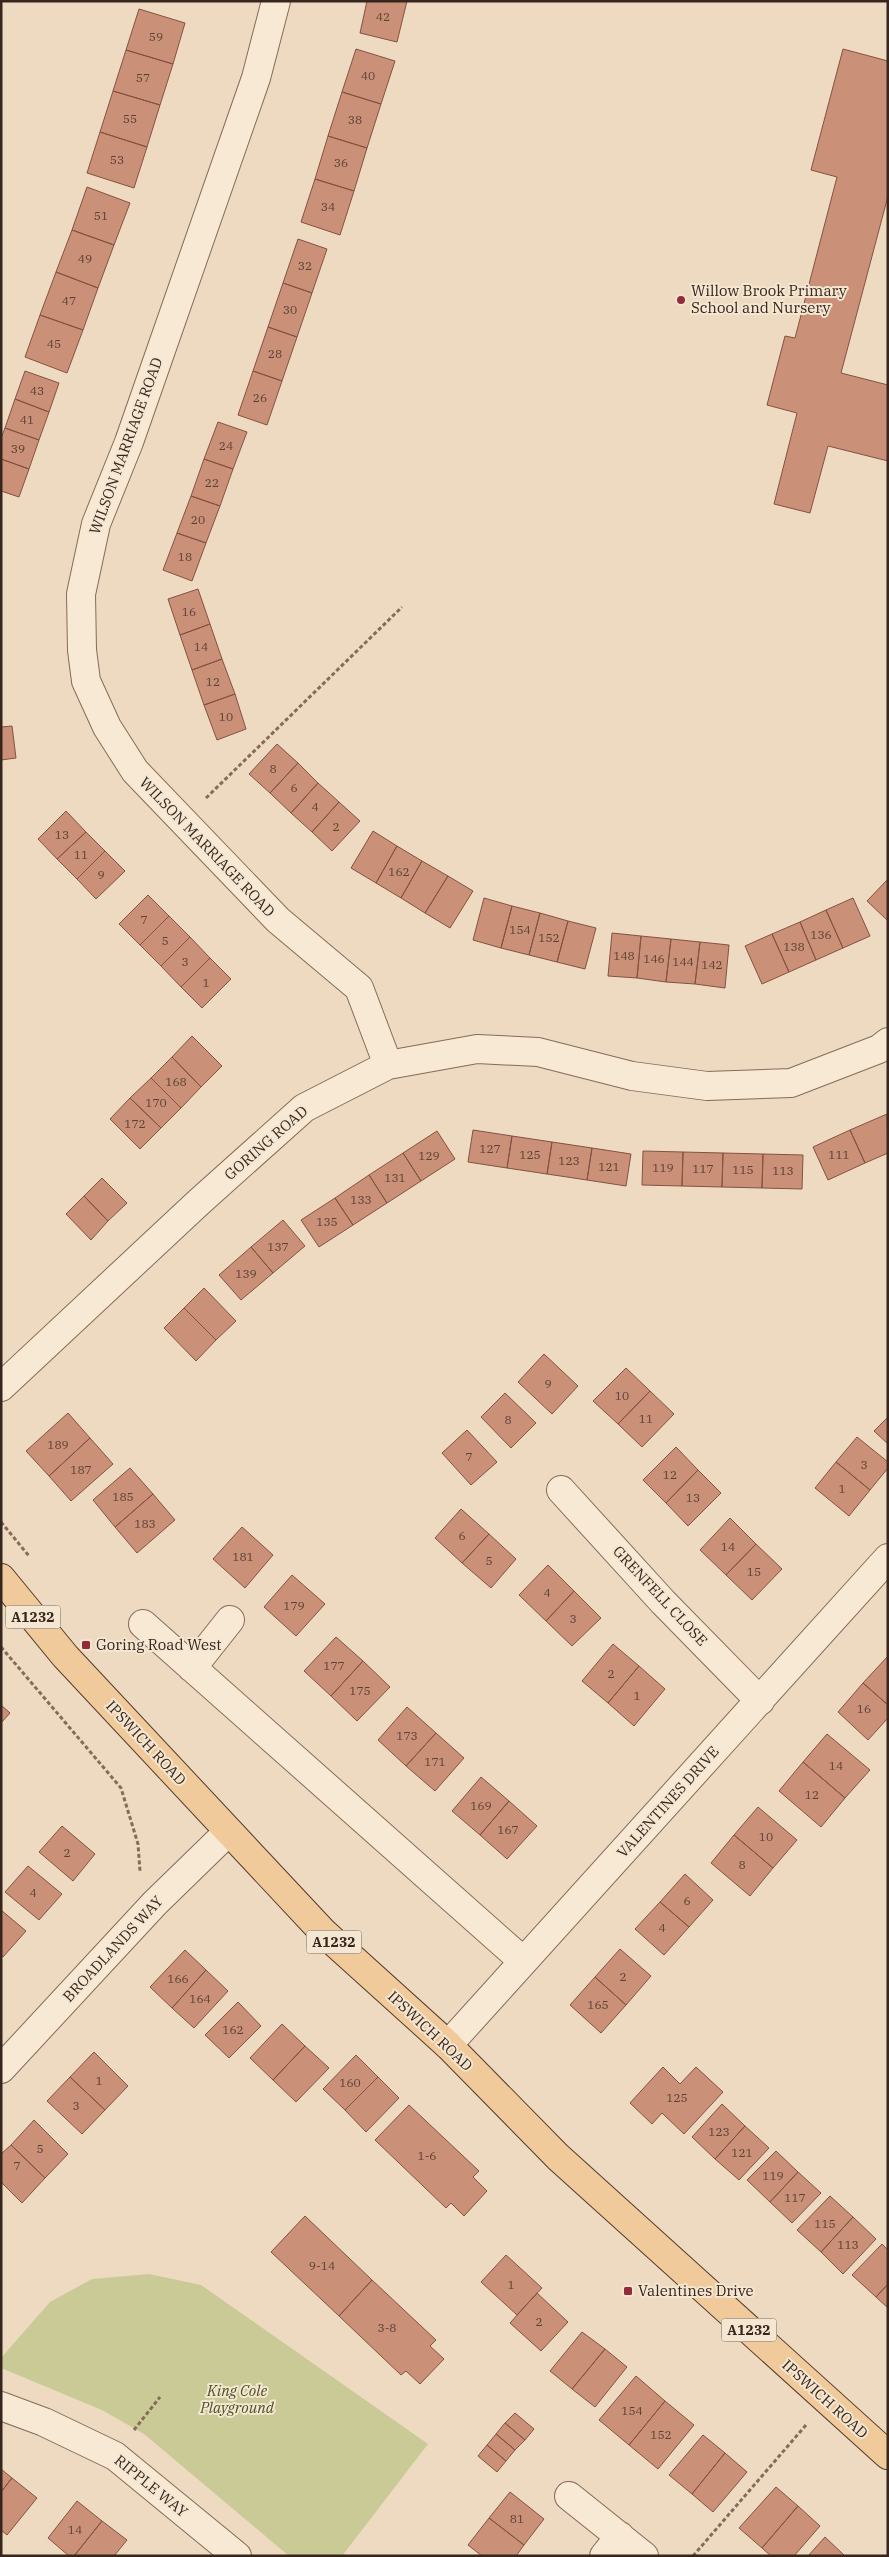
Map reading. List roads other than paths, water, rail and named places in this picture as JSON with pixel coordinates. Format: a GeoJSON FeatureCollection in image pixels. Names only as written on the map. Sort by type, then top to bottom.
{"type":"FeatureCollection","features":[{"type":"Feature","properties":{"kind":"main road","name":"IPSWICH ROAD"},"geometry":{"type":"LineString","coordinates":[[1,1578],[65,1656],[324,1933],[448,2045],[558,2157],[829,2404],[888,2455]]}},
{"type":"Feature","properties":{"kind":"street","name":"WILSON MARRIAGE ROAD"},"geometry":{"type":"LineString","coordinates":[[276,1],[256,78],[129,442],[96,524],[81,594],[82,650],[86,681],[107,727],[135,771],[278,920],[359,988],[388,1065]]}},
{"type":"Feature","properties":{"kind":"street","name":"GORING ROAD"},"geometry":{"type":"LineString","coordinates":[[1,1387],[199,1202],[304,1108],[388,1065],[477,1049],[538,1052],[632,1076],[707,1086],[791,1083],[880,1049],[888,1042]]}},
{"type":"Feature","properties":{"kind":"street","name":"GRENFELL CLOSE"},"geometry":{"type":"LineString","coordinates":[[561,1490],[663,1602],[760,1701]]}},
{"type":"Feature","properties":{"kind":"street","name":"VALENTINES DRIVE"},"geometry":{"type":"LineString","coordinates":[[448,2045],[888,1558]]}},
{"type":"Feature","properties":{"kind":"street"},"geometry":{"type":"LineString","coordinates":[[192,1668],[230,1620]]}},
{"type":"Feature","properties":{"kind":"street"},"geometry":{"type":"LineString","coordinates":[[143,1624],[523,1961]]}},
{"type":"Feature","properties":{"kind":"street","name":"BROADLANDS WAY"},"geometry":{"type":"LineString","coordinates":[[2,2066],[155,1904],[228,1832]]}},
{"type":"Feature","properties":{"kind":"street","name":"RIPPLE WAY"},"geometry":{"type":"LineString","coordinates":[[1,2406],[44,2422],[115,2456],[237,2556]]}},
{"type":"Feature","properties":{"kind":"street"},"geometry":{"type":"LineString","coordinates":[[569,2496],[612,2546],[644,2556]]}},
{"type":"Feature","properties":{"kind":"place","name":"Willow Brook Primary School and Nursery"},"geometry":{"type":"Point","coordinates":[681,300]}},
{"type":"Feature","properties":{"kind":"place","name":"Goring Road West"},"geometry":{"type":"Point","coordinates":[86,1645]}},
{"type":"Feature","properties":{"kind":"place","name":"Valentines Drive"},"geometry":{"type":"Point","coordinates":[628,2291]}},
{"type":"Feature","properties":{"kind":"park label","name":"King Cole Playground"},"geometry":{"type":"Point","coordinates":[237,2400]}}]}
